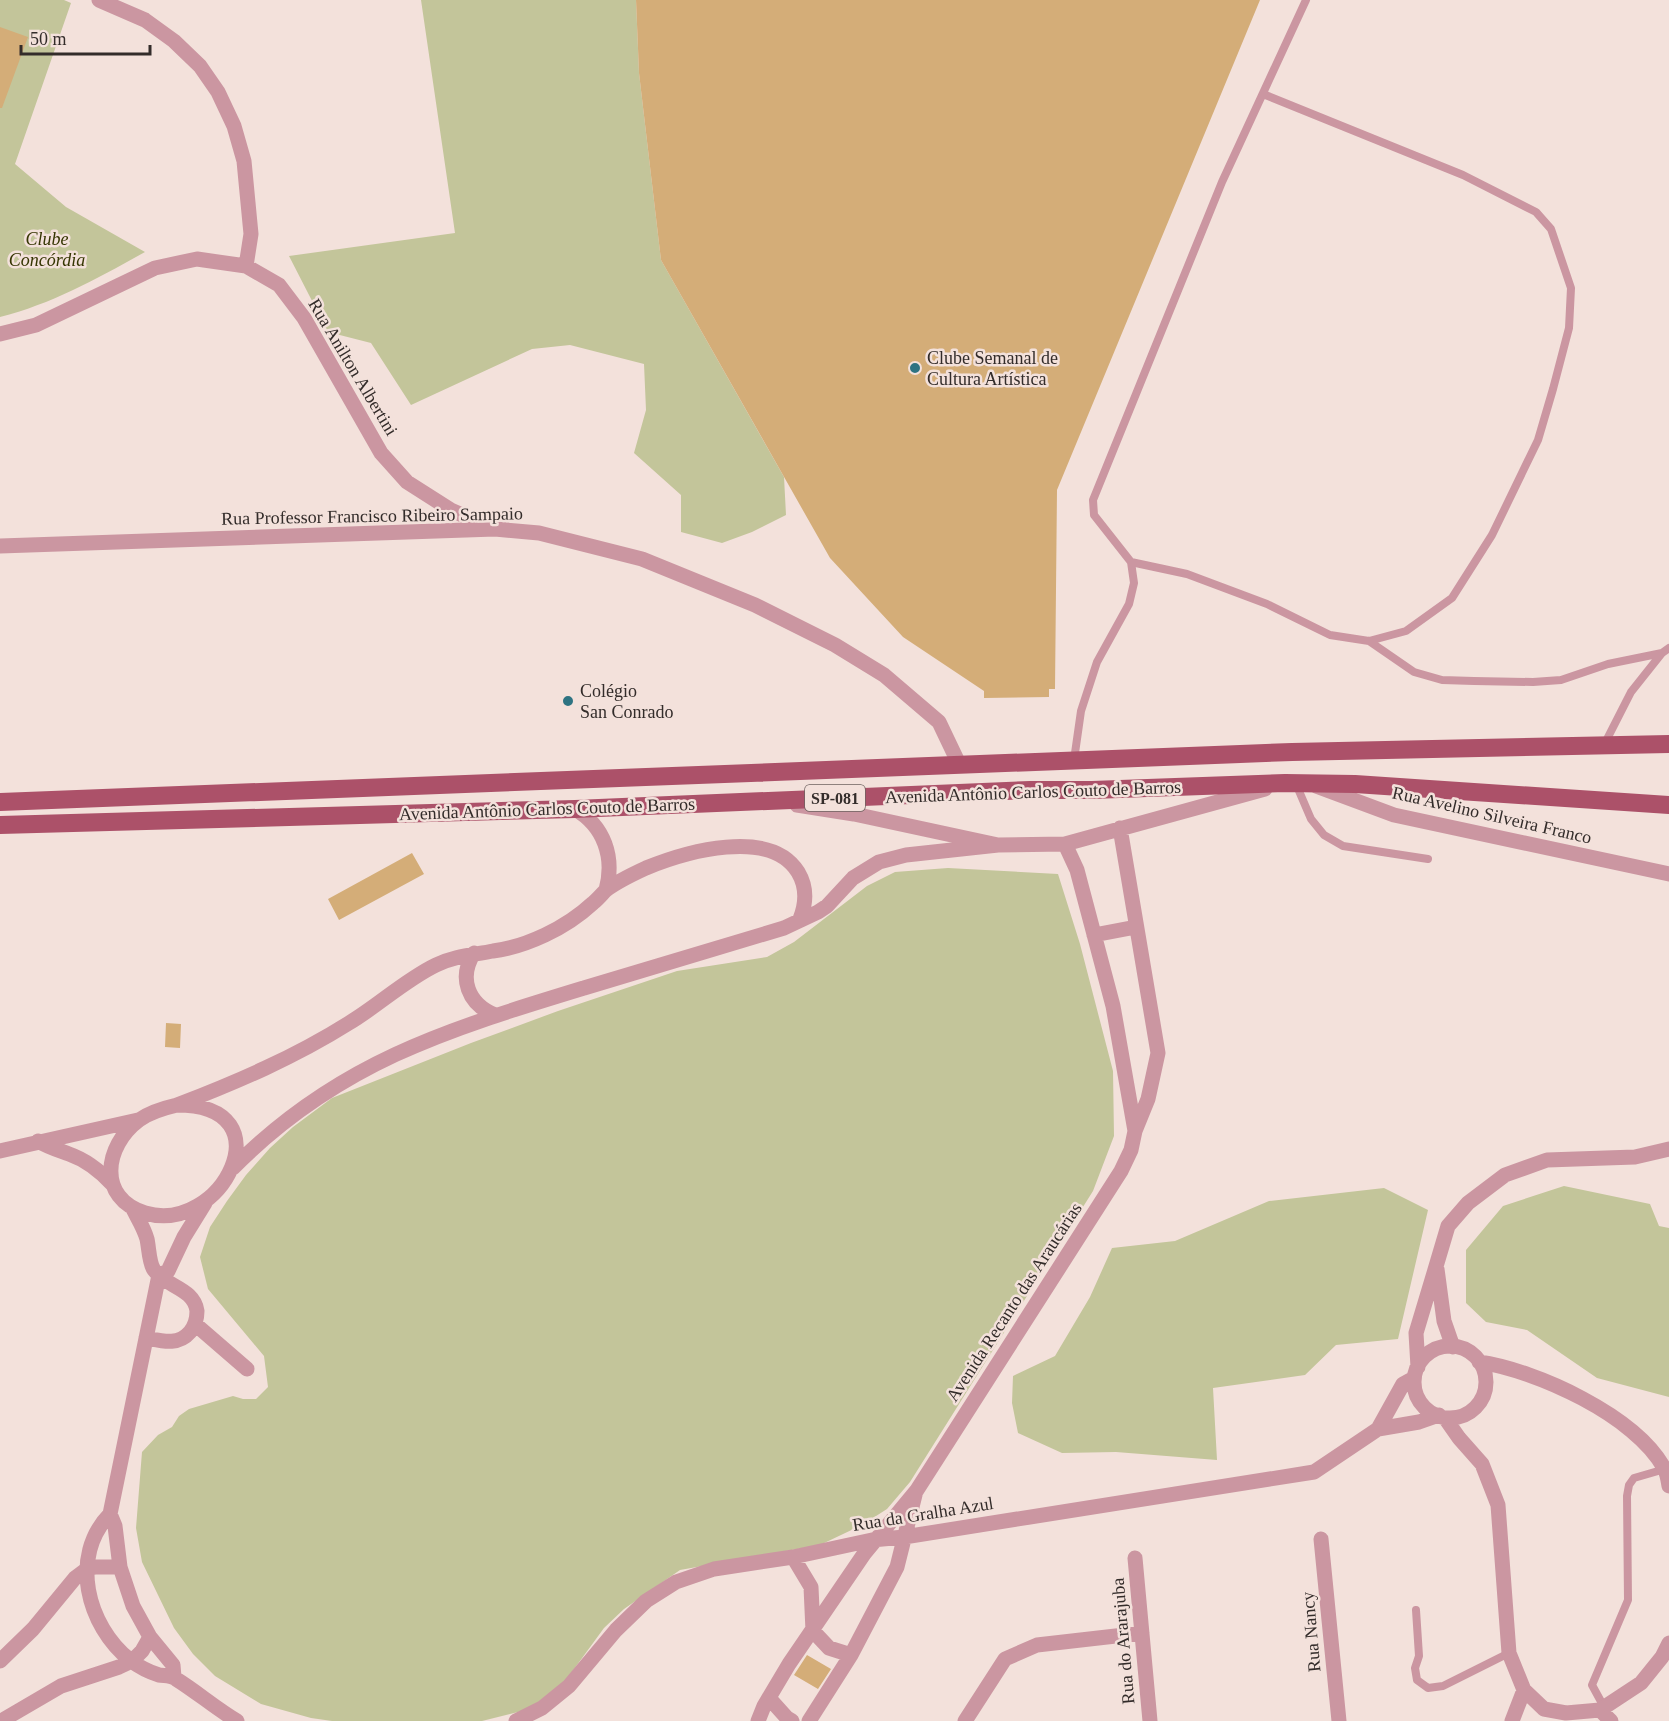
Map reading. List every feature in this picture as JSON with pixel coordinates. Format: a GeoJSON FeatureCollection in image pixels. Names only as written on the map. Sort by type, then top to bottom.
{"type":"FeatureCollection","features":[{"type":"Feature","properties":{"kind":"main road","name":"Avenida Antônio Carlos Couto de Barros"},"geometry":{"type":"LineString","coordinates":[[0,802],[1292,752],[1669,744]]}},
{"type":"Feature","properties":{"kind":"main road","name":"Avenida Antônio Carlos Couto de Barros"},"geometry":{"type":"LineString","coordinates":[[0,825],[1297,783],[1355,784],[1669,805]]}},
{"type":"Feature","properties":{"kind":"street"},"geometry":{"type":"LineString","coordinates":[[99,0],[145,20],[174,41],[200,66],[218,92],[234,126],[244,161],[251,234],[246,266]]}},
{"type":"Feature","properties":{"kind":"street","name":"Rua Anilton Albertini"},"geometry":{"type":"LineString","coordinates":[[0,334],[36,326],[154,268],[197,259],[246,266],[279,285],[304,318],[381,453],[407,482],[451,510],[495,529]]}},
{"type":"Feature","properties":{"kind":"street","name":"Rua Professor Francisco Ribeiro Sampaio"},"geometry":{"type":"LineString","coordinates":[[0,546],[495,529],[539,533],[642,559],[755,605],[835,645],[884,675],[939,722],[959,764]]}},
{"type":"Feature","properties":{"kind":"street"},"geometry":{"type":"LineString","coordinates":[[38,1142],[81,1159],[94,1167],[112,1184],[120,1199],[133,1209],[150,1214],[170,1215],[190,1209],[208,1199],[223,1185],[233,1168],[261,1140],[345,1079],[412,1046],[495,1015],[784,928],[827,906],[853,878],[879,862],[906,855],[998,845],[1065,844],[1297,783]]}},
{"type":"Feature","properties":{"kind":"street","name":"Rua Avelino Silveira Franco"},"geometry":{"type":"LineString","coordinates":[[1297,783],[1394,816],[1669,874]]}},
{"type":"Feature","properties":{"kind":"street"},"geometry":{"type":"LineString","coordinates":[[773,801],[854,814],[998,845]]}},
{"type":"Feature","properties":{"kind":"street"},"geometry":{"type":"LineString","coordinates":[[574,808],[597,828],[607,846],[610,868],[606,890]]}},
{"type":"Feature","properties":{"kind":"street","name":"Avenida Recanto das Araucárias"},"geometry":{"type":"LineString","coordinates":[[758,1721],[789,1664],[864,1554],[917,1490],[1121,1171],[1131,1150],[1135,1131],[1148,1099],[1158,1053],[1120,828]]}},
{"type":"Feature","properties":{"kind":"street","name":"Avenida Recanto das Araucárias"},"geometry":{"type":"LineString","coordinates":[[1065,844],[1077,870],[1113,1006],[1135,1131]]}},
{"type":"Feature","properties":{"kind":"street"},"geometry":{"type":"LineString","coordinates":[[0,1151],[139,1120],[158,1110],[177,1105],[274,1064],[348,1024],[421,972],[474,953],[511,947],[546,935],[578,916],[606,890],[646,869],[688,854],[733,848],[767,848],[786,858],[799,873],[805,891],[804,911],[800,920]]}},
{"type":"Feature","properties":{"kind":"street"},"geometry":{"type":"LineString","coordinates":[[1094,935],[1136,927]]}},
{"type":"Feature","properties":{"kind":"street"},"geometry":{"type":"LineString","coordinates":[[474,953],[467,968],[466,985],[479,1007],[495,1015]]}},
{"type":"Feature","properties":{"kind":"street"},"geometry":{"type":"LineString","coordinates":[[177,1105],[205,1107],[214,1110],[227,1120],[235,1134],[237,1151],[233,1168]]}},
{"type":"Feature","properties":{"kind":"street"},"geometry":{"type":"LineString","coordinates":[[112,1184],[110,1168],[114,1150],[139,1120]]}},
{"type":"Feature","properties":{"kind":"street"},"geometry":{"type":"LineString","coordinates":[[1416,1372],[1420,1360],[1432,1350],[1446,1346],[1461,1348],[1474,1355],[1483,1367],[1486,1382],[1483,1397],[1474,1409],[1460,1416],[1442,1416],[1431,1413],[1420,1402],[1414,1389],[1416,1333],[1448,1226],[1468,1203],[1505,1175],[1547,1160],[1635,1157],[1669,1149]]}},
{"type":"Feature","properties":{"kind":"street"},"geometry":{"type":"LineString","coordinates":[[159,1275],[168,1271],[184,1237],[208,1199]]}},
{"type":"Feature","properties":{"kind":"street"},"geometry":{"type":"LineString","coordinates":[[133,1209],[146,1237],[153,1269],[169,1284],[188,1294],[196,1308],[195,1324],[186,1336],[173,1342],[146,1338]]}},
{"type":"Feature","properties":{"kind":"street"},"geometry":{"type":"LineString","coordinates":[[1437,1263],[1443,1321],[1453,1347]]}},
{"type":"Feature","properties":{"kind":"street"},"geometry":{"type":"LineString","coordinates":[[159,1275],[110,1514],[99,1526],[93,1539],[87,1569],[90,1599],[101,1627],[110,1640],[132,1661],[159,1675],[174,1677],[215,1708],[237,1721]]}},
{"type":"Feature","properties":{"kind":"street"},"geometry":{"type":"LineString","coordinates":[[195,1324],[247,1369]]}},
{"type":"Feature","properties":{"kind":"street"},"geometry":{"type":"LineString","coordinates":[[1479,1362],[1497,1365],[1548,1384],[1615,1416],[1647,1444],[1665,1469],[1669,1486]]}},
{"type":"Feature","properties":{"kind":"street","name":"Rua da Gralha Azul"},"geometry":{"type":"LineString","coordinates":[[1378,1429],[1403,1384],[1416,1372]]}},
{"type":"Feature","properties":{"kind":"street"},"geometry":{"type":"LineString","coordinates":[[1442,1416],[1482,1464],[1498,1505],[1509,1653],[1524,1690],[1544,1709],[1566,1713],[1605,1713],[1641,1683],[1662,1657],[1669,1643]]}},
{"type":"Feature","properties":{"kind":"street","name":"Rua da Gralha Azul"},"geometry":{"type":"LineString","coordinates":[[516,1721],[542,1708],[569,1686],[646,1601],[676,1582],[714,1569],[793,1557],[876,1540],[904,1538],[1314,1472],[1378,1429],[1442,1416]]}},
{"type":"Feature","properties":{"kind":"street","name":"Avenida Recanto das Araucárias"},"geometry":{"type":"LineString","coordinates":[[809,1721],[851,1655],[897,1567],[917,1490]]}},
{"type":"Feature","properties":{"kind":"street"},"geometry":{"type":"LineString","coordinates":[[110,1514],[115,1526],[120,1567],[133,1606],[150,1637],[173,1665],[174,1677]]}},
{"type":"Feature","properties":{"kind":"street","name":"Rua Nancy"},"geometry":{"type":"LineString","coordinates":[[1321,1539],[1339,1721]]}},
{"type":"Feature","properties":{"kind":"street"},"geometry":{"type":"LineString","coordinates":[[793,1557],[811,1587],[813,1631],[829,1648],[851,1655]]}},
{"type":"Feature","properties":{"kind":"street","name":"Rua do Ararajuba"},"geometry":{"type":"LineString","coordinates":[[1135,1558],[1150,1721]]}},
{"type":"Feature","properties":{"kind":"street"},"geometry":{"type":"LineString","coordinates":[[0,1661],[33,1629],[75,1578],[87,1569],[102,1566],[120,1567]]}},
{"type":"Feature","properties":{"kind":"street"},"geometry":{"type":"LineString","coordinates":[[965,1721],[1005,1659],[1037,1645],[1142,1633]]}},
{"type":"Feature","properties":{"kind":"street"},"geometry":{"type":"LineString","coordinates":[[2,1719],[61,1686],[132,1661],[142,1651],[150,1637]]}},
{"type":"Feature","properties":{"kind":"street"},"geometry":{"type":"LineString","coordinates":[[1512,1721],[1524,1690]]}},
{"type":"Feature","properties":{"kind":"street"},"geometry":{"type":"LineString","coordinates":[[769,1698],[787,1719],[792,1721]]}},
{"type":"Feature","properties":{"kind":"lane"},"geometry":{"type":"LineString","coordinates":[[1074,760],[1081,711],[1097,662],[1129,604],[1134,583],[1131,562],[1094,515],[1094,500],[1222,182],[1306,0]]}},
{"type":"Feature","properties":{"kind":"lane"},"geometry":{"type":"LineString","coordinates":[[1131,562],[1187,574],[1267,604],[1330,635],[1369,641],[1406,632],[1452,598],[1492,536],[1538,440],[1569,328],[1570,288],[1551,229],[1536,212],[1463,174],[1263,94]]}},
{"type":"Feature","properties":{"kind":"lane"},"geometry":{"type":"LineString","coordinates":[[1369,641],[1414,672],[1442,680],[1474,681],[1561,680],[1608,664],[1666,650]]}},
{"type":"Feature","properties":{"kind":"lane"},"geometry":{"type":"LineString","coordinates":[[1604,745],[1631,692],[1666,650]]}},
{"type":"Feature","properties":{"kind":"lane"},"geometry":{"type":"LineString","coordinates":[[1297,783],[1311,819],[1324,835],[1342,846],[1428,859]]}},
{"type":"Feature","properties":{"kind":"lane"},"geometry":{"type":"LineString","coordinates":[[1605,1713],[1592,1685],[1628,1600],[1627,1496],[1629,1485],[1634,1478],[1665,1469]]}},
{"type":"Feature","properties":{"kind":"lane"},"geometry":{"type":"LineString","coordinates":[[1416,1610],[1419,1656],[1415,1668],[1417,1680],[1428,1688],[1443,1686],[1509,1653]]}},
{"type":"Feature","properties":{"kind":"green space","name":"Clube Concórdia"},"geometry":{"type":"Polygon","coordinates":[[[0,0],[64,0],[71,3],[15,164],[66,207],[145,252],[56,298],[0,317],[0,0]]]}},
{"type":"Feature","properties":{"kind":"green space"},"geometry":{"type":"Polygon","coordinates":[[[421,0],[636,0],[639,73],[661,260],[784,477],[786,515],[752,532],[722,543],[681,532],[681,495],[634,453],[646,410],[644,364],[570,345],[532,349],[411,405],[371,343],[328,332],[289,256],[455,233],[421,0]]]}},
{"type":"Feature","properties":{"kind":"green space"},"geometry":{"type":"Polygon","coordinates":[[[948,868],[1058,874],[1080,944],[1113,1071],[1114,1136],[1093,1191],[910,1482],[887,1509],[862,1525],[820,1545],[680,1570],[624,1609],[604,1628],[566,1680],[530,1709],[482,1721],[332,1721],[311,1718],[261,1704],[215,1676],[193,1654],[174,1628],[142,1562],[136,1528],[142,1452],[158,1435],[172,1427],[179,1416],[189,1409],[233,1396],[256,1399],[268,1387],[264,1356],[208,1289],[200,1257],[210,1227],[246,1175],[270,1148],[293,1127],[332,1098],[471,1043],[677,971],[767,957],[794,942],[867,886],[895,872],[948,868]]]}},
{"type":"Feature","properties":{"kind":"green space"},"geometry":{"type":"Polygon","coordinates":[[[1564,1186],[1650,1204],[1659,1226],[1669,1228],[1669,1397],[1597,1378],[1527,1330],[1486,1322],[1466,1303],[1466,1250],[1503,1206],[1564,1186]]]}},
{"type":"Feature","properties":{"kind":"green space"},"geometry":{"type":"Polygon","coordinates":[[[1384,1188],[1428,1210],[1398,1339],[1336,1345],[1305,1375],[1213,1388],[1217,1460],[1116,1452],[1062,1453],[1018,1433],[1012,1403],[1013,1376],[1055,1356],[1090,1297],[1112,1248],[1175,1241],[1269,1201],[1384,1188]]]}},
{"type":"Feature","properties":{"kind":"building","name":"Clube Semanal de Cultura Artística"},"geometry":{"type":"Polygon","coordinates":[[[636,0],[1260,0],[1057,490],[1055,689],[1049,689],[1049,697],[984,698],[984,691],[903,637],[830,558],[661,260],[639,73],[636,0]]]}},
{"type":"Feature","properties":{"kind":"building"},"geometry":{"type":"Polygon","coordinates":[[[0,27],[28,37],[2,108],[0,108],[0,27]]]}},
{"type":"Feature","properties":{"kind":"building"},"geometry":{"type":"Polygon","coordinates":[[[412,853],[424,874],[339,920],[328,899],[412,853]]]}},
{"type":"Feature","properties":{"kind":"building"},"geometry":{"type":"Polygon","coordinates":[[[166,1023],[181,1024],[180,1048],[165,1047],[166,1023]]]}},
{"type":"Feature","properties":{"kind":"building"},"geometry":{"type":"Polygon","coordinates":[[[807,1655],[831,1669],[818,1689],[794,1675],[807,1655]]]}},
{"type":"Feature","properties":{"kind":"place","name":"Clube Semanal de Cultura Artística"},"geometry":{"type":"Point","coordinates":[915,368]}},
{"type":"Feature","properties":{"kind":"place","name":"Colégio San Conrado"},"geometry":{"type":"Point","coordinates":[568,701]}}]}
